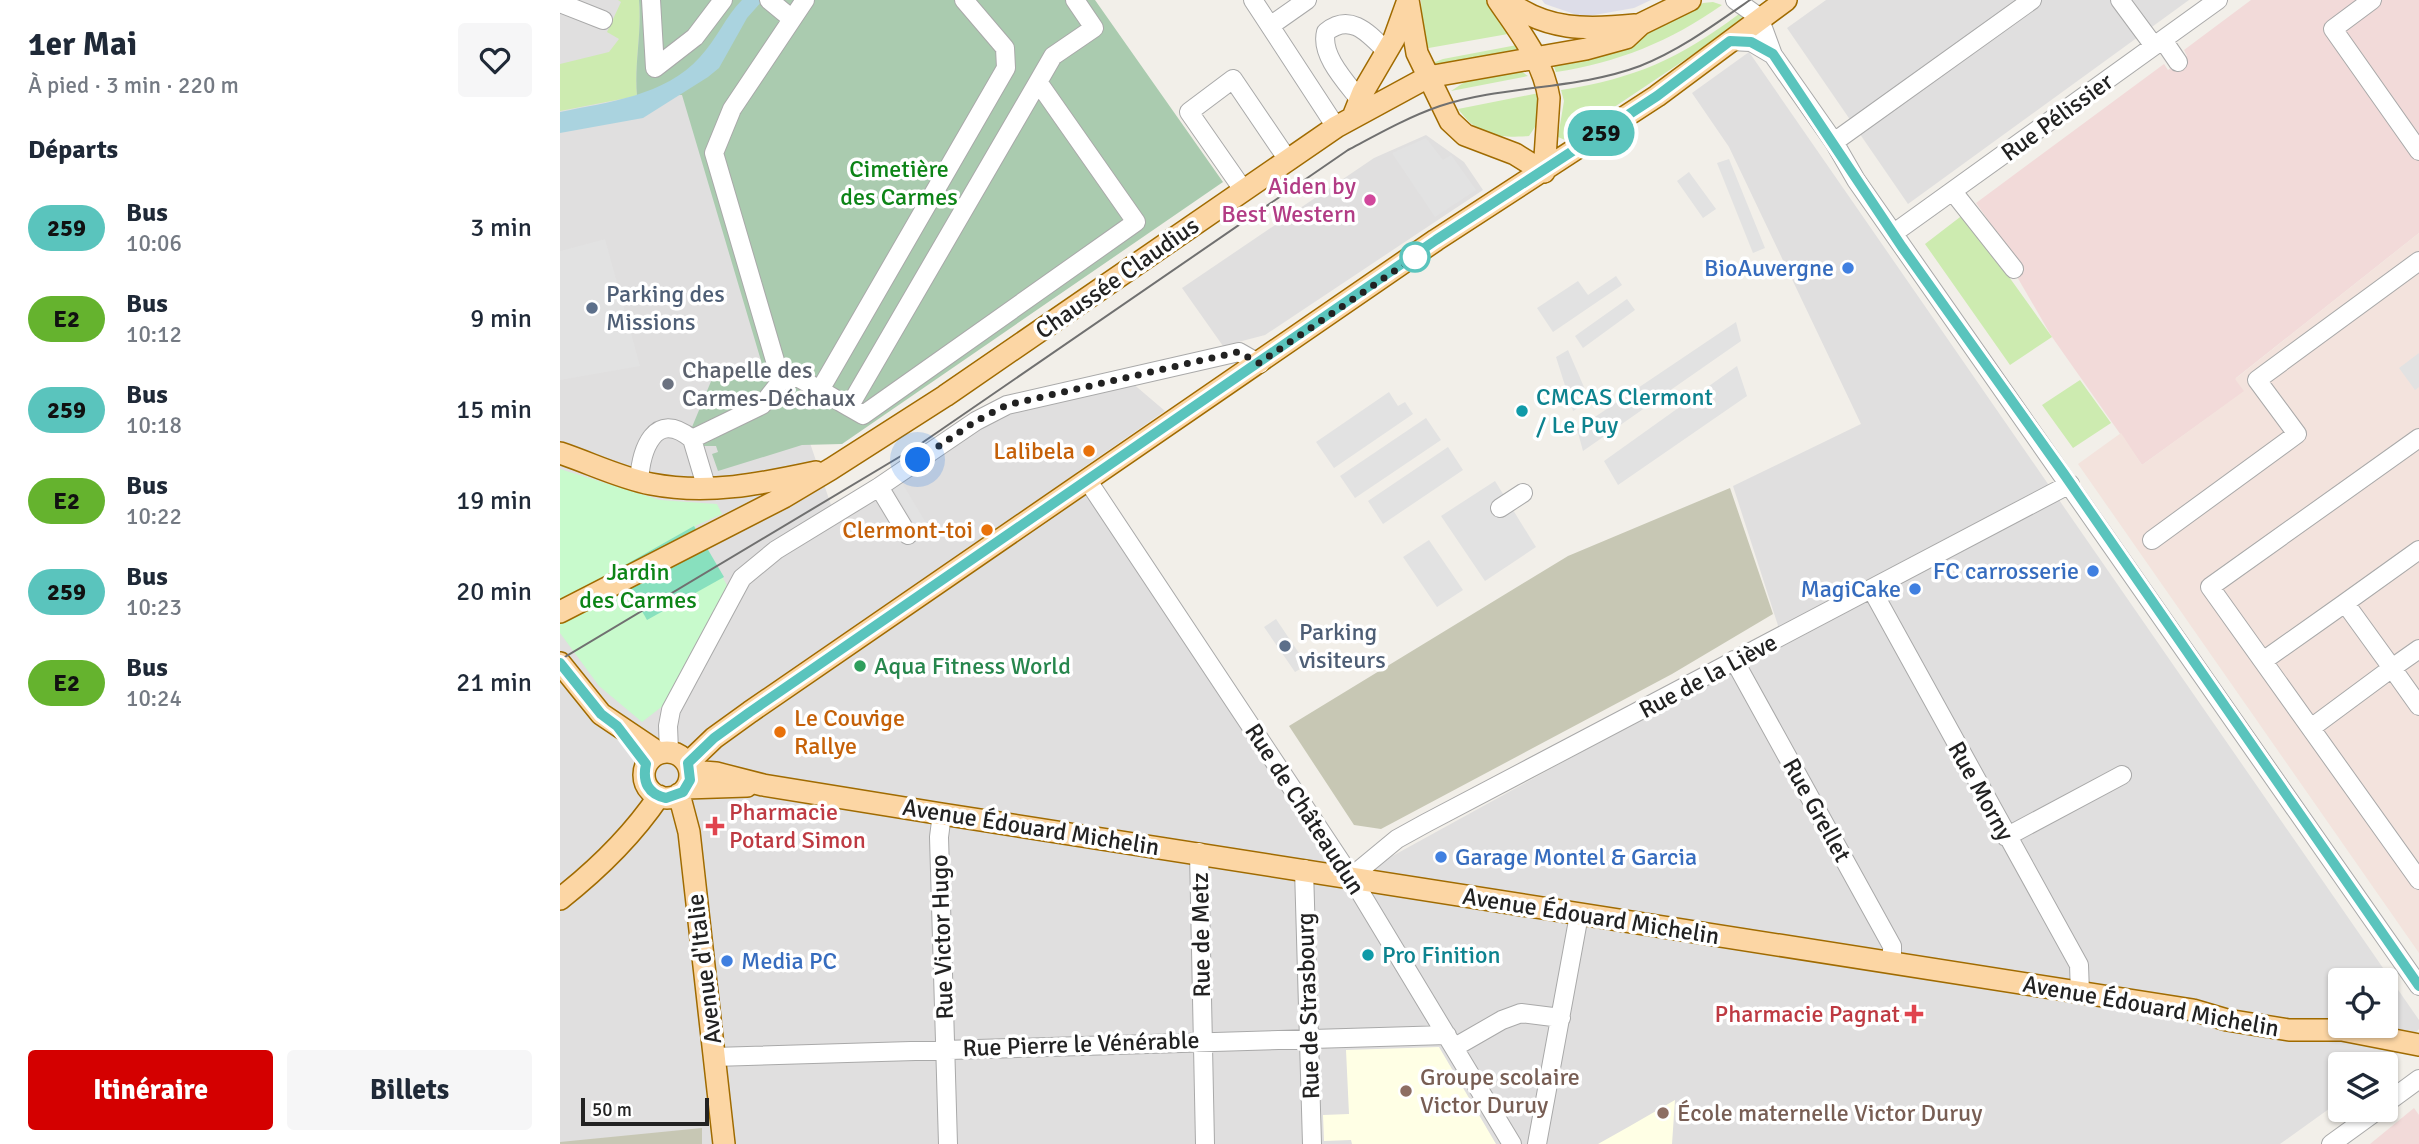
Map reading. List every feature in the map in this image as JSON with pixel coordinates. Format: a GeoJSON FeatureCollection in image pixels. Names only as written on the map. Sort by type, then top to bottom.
{"type":"FeatureCollection","features":[{"type":"Feature","properties":{"kind":"main road"},"geometry":{"type":"LineString","coordinates":[[1498,0],[1536,58],[1549,98],[1544,172]]}},
{"type":"Feature","properties":{"kind":"main road"},"geometry":{"type":"LineString","coordinates":[[1506,0],[1539,21],[1575,28],[1641,24]]}},
{"type":"Feature","properties":{"kind":"main road","name":"Chaussée Claudius"},"geometry":{"type":"LineString","coordinates":[[560,612],[784,497],[831,469],[945,396],[1289,160],[1350,115],[1404,90],[1432,87],[1460,73],[1626,38],[1641,24],[1690,0]]}},
{"type":"Feature","properties":{"kind":"main road"},"geometry":{"type":"LineString","coordinates":[[560,899],[594,872],[680,783],[714,738],[1436,240],[1544,172],[1700,66],[1759,17],[1786,0]]}},
{"type":"Feature","properties":{"kind":"main road"},"geometry":{"type":"LineString","coordinates":[[1408,1],[1418,53],[1450,121],[1465,135],[1515,154],[1544,172]]}},
{"type":"Feature","properties":{"kind":"main road"},"geometry":{"type":"LineString","coordinates":[[1350,115],[1387,52],[1408,1]]}},
{"type":"Feature","properties":{"kind":"main road"},"geometry":{"type":"LineString","coordinates":[[560,453],[639,481],[707,489],[750,487],[831,469]]}},
{"type":"Feature","properties":{"kind":"main road"},"geometry":{"type":"LineString","coordinates":[[560,663],[601,714],[658,756],[680,783]]}},
{"type":"Feature","properties":{"kind":"main road","name":"Avenue d'Italie"},"geometry":{"type":"LineString","coordinates":[[658,756],[646,785],[680,783],[689,832],[724,1144]]}},
{"type":"Feature","properties":{"kind":"main road","name":"Avenue Édouard Michelin"},"geometry":{"type":"LineString","coordinates":[[680,783],[763,785],[2193,1010],[2227,1020],[2289,1030],[2342,1030],[2419,1045]]}},
{"type":"Feature","properties":{"kind":"street"},"geometry":{"type":"LineString","coordinates":[[651,0],[655,68],[695,37],[723,0]]}},
{"type":"Feature","properties":{"kind":"street"},"geometry":{"type":"LineString","coordinates":[[769,0],[792,19]]}},
{"type":"Feature","properties":{"kind":"street"},"geometry":{"type":"LineString","coordinates":[[781,381],[714,153],[732,109],[805,0]]}},
{"type":"Feature","properties":{"kind":"street"},"geometry":{"type":"LineString","coordinates":[[820,390],[1006,68],[1005,48],[964,0]]}},
{"type":"Feature","properties":{"kind":"street"},"geometry":{"type":"LineString","coordinates":[[849,407],[1054,56],[1094,28],[1075,0]]}},
{"type":"Feature","properties":{"kind":"street"},"geometry":{"type":"LineString","coordinates":[[1270,26],[1307,0]]}},
{"type":"Feature","properties":{"kind":"street"},"geometry":{"type":"LineString","coordinates":[[1735,0],[1759,17],[1773,54],[1834,142],[1856,180],[2419,986]]}},
{"type":"Feature","properties":{"kind":"street"},"geometry":{"type":"LineString","coordinates":[[1834,142],[2032,0]]}},
{"type":"Feature","properties":{"kind":"street"},"geometry":{"type":"LineString","coordinates":[[2120,0],[2178,62]]}},
{"type":"Feature","properties":{"kind":"street","name":"Rue Pélissier"},"geometry":{"type":"LineString","coordinates":[[1894,233],[1954,193],[2218,0]]}},
{"type":"Feature","properties":{"kind":"street"},"geometry":{"type":"LineString","coordinates":[[2372,0],[2333,29],[2419,151]]}},
{"type":"Feature","properties":{"kind":"street"},"geometry":{"type":"LineString","coordinates":[[1255,2],[1270,26],[1350,115]]}},
{"type":"Feature","properties":{"kind":"street"},"geometry":{"type":"LineString","coordinates":[[560,3],[603,20]]}},
{"type":"Feature","properties":{"kind":"street"},"geometry":{"type":"LineString","coordinates":[[1350,115],[1328,53],[1325,32],[1340,23],[1350,23],[1365,31],[1387,52]]}},
{"type":"Feature","properties":{"kind":"street"},"geometry":{"type":"LineString","coordinates":[[1730,41],[1751,42],[1773,54]]}},
{"type":"Feature","properties":{"kind":"street"},"geometry":{"type":"LineString","coordinates":[[1244,191],[1189,112],[1233,79],[1289,160]]}},
{"type":"Feature","properties":{"kind":"street"},"geometry":{"type":"LineString","coordinates":[[692,439],[762,405],[781,381],[797,377],[863,415],[1136,222],[1038,82]]}},
{"type":"Feature","properties":{"kind":"street"},"geometry":{"type":"LineString","coordinates":[[1954,193],[2014,269]]}},
{"type":"Feature","properties":{"kind":"street"},"geometry":{"type":"LineString","coordinates":[[2152,540],[2297,434],[2257,380],[2419,261]]}},
{"type":"Feature","properties":{"kind":"street"},"geometry":{"type":"LineString","coordinates":[[658,756],[678,692],[742,578],[776,550],[879,487],[976,421],[1007,405],[1238,352],[1259,363]]}},
{"type":"Feature","properties":{"kind":"street"},"geometry":{"type":"LineString","coordinates":[[639,481],[643,447],[650,438],[668,430],[678,431],[692,439],[707,489]]}},
{"type":"Feature","properties":{"kind":"street"},"geometry":{"type":"LineString","coordinates":[[2419,438],[2210,587],[2419,880]]}},
{"type":"Feature","properties":{"kind":"street","name":"Rue de Châteaudun"},"geometry":{"type":"LineString","coordinates":[[1088,481],[1352,877],[1512,1144]]}},
{"type":"Feature","properties":{"kind":"street","name":"Rue de la Liève"},"geometry":{"type":"LineString","coordinates":[[1352,877],[1398,839],[1417,828],[2070,484]]}},
{"type":"Feature","properties":{"kind":"street"},"geometry":{"type":"LineString","coordinates":[[879,487],[908,536]]}},
{"type":"Feature","properties":{"kind":"street"},"geometry":{"type":"LineString","coordinates":[[1500,508],[1523,493]]}},
{"type":"Feature","properties":{"kind":"street"},"geometry":{"type":"LineString","coordinates":[[2263,661],[2419,550]]}},
{"type":"Feature","properties":{"kind":"street","name":"Rue Morny"},"geometry":{"type":"LineString","coordinates":[[1872,590],[2079,965],[2080,993]]}},
{"type":"Feature","properties":{"kind":"street"},"geometry":{"type":"LineString","coordinates":[[2345,603],[2419,706]]}},
{"type":"Feature","properties":{"kind":"street"},"geometry":{"type":"LineString","coordinates":[[2311,728],[2419,649]]}},
{"type":"Feature","properties":{"kind":"street","name":"Rue Grellet"},"geometry":{"type":"LineString","coordinates":[[1734,660],[1892,946],[1892,963]]}},
{"type":"Feature","properties":{"kind":"street"},"geometry":{"type":"LineString","coordinates":[[2006,837],[2122,775]]}},
{"type":"Feature","properties":{"kind":"street","name":"Rue Victor Hugo"},"geometry":{"type":"LineString","coordinates":[[942,814],[939,836],[948,1144]]}},
{"type":"Feature","properties":{"kind":"street","name":"Rue de Metz"},"geometry":{"type":"LineString","coordinates":[[1199,852],[1205,1144]]}},
{"type":"Feature","properties":{"kind":"street","name":"Rue de Strasbourg"},"geometry":{"type":"LineString","coordinates":[[1304,869],[1312,1144]]}},
{"type":"Feature","properties":{"kind":"street"},"geometry":{"type":"LineString","coordinates":[[1537,1144],[1579,915]]}},
{"type":"Feature","properties":{"kind":"street"},"geometry":{"type":"LineString","coordinates":[[1451,1041],[1521,1013],[1561,1018]]}},
{"type":"Feature","properties":{"kind":"street","name":"Rue Pierre le Vénérable"},"geometry":{"type":"LineString","coordinates":[[714,1057],[1204,1040],[1451,1041]]}},
{"type":"Feature","properties":{"kind":"street"},"geometry":{"type":"LineString","coordinates":[[2398,1094],[2419,1079]]}},
{"type":"Feature","properties":{"kind":"street"},"geometry":{"type":"LineString","coordinates":[[2332,1144],[2362,1122]]}},
{"type":"Feature","properties":{"kind":"shaded area"},"geometry":{"type":"Polygon","coordinates":[[[560,0],[643,0],[699,115],[831,505],[1008,412],[1131,382],[1165,411],[1077,472],[1262,742],[1347,881],[1783,641],[1733,486],[1861,424],[1729,147],[1692,93],[1749,52],[2383,968],[2328,968],[2328,1038],[2398,1038],[2398,990],[2419,1020],[2419,1029],[2398,1053],[2328,1052],[2328,1110],[2280,1144],[560,1144],[560,0]]]}},
{"type":"Feature","properties":{"kind":"shaded area"},"geometry":{"type":"Polygon","coordinates":[[[1542,0],[1651,0],[1634,8],[1583,17],[1545,4],[1542,0]]]}},
{"type":"Feature","properties":{"kind":"shaded area"},"geometry":{"type":"Polygon","coordinates":[[[1826,0],[2189,0],[1908,204],[1787,28],[1826,0]]]}},
{"type":"Feature","properties":{"kind":"shaded area"},"geometry":{"type":"Polygon","coordinates":[[[2251,0],[2419,0],[2419,233],[2236,378],[2245,391],[2142,465],[2052,337],[2009,263],[2015,258],[1976,203],[2164,64],[2168,70],[2187,56],[2184,50],[2251,0]]]}},
{"type":"Feature","properties":{"kind":"shaded area"},"geometry":{"type":"Polygon","coordinates":[[[1426,135],[1464,162],[1483,190],[1265,335],[1223,346],[1182,288],[1374,158],[1426,135]]]}},
{"type":"Feature","properties":{"kind":"shaded area"},"geometry":{"type":"Polygon","coordinates":[[[1426,138],[1443,160],[1451,155],[1476,190],[1435,217],[1392,153],[1426,138]]]}},
{"type":"Feature","properties":{"kind":"shaded area"},"geometry":{"type":"Polygon","coordinates":[[[1729,159],[1765,248],[1753,253],[1717,163],[1729,159]]]}},
{"type":"Feature","properties":{"kind":"shaded area"},"geometry":{"type":"Polygon","coordinates":[[[1689,172],[1716,209],[1703,218],[1677,181],[1689,172]]]}},
{"type":"Feature","properties":{"kind":"shaded area"},"geometry":{"type":"Polygon","coordinates":[[[2419,233],[2419,953],[2078,464],[2121,433],[2142,465],[2244,391],[2235,379],[2419,233]]]}},
{"type":"Feature","properties":{"kind":"shaded area","name":"Parking des Missions"},"geometry":{"type":"Polygon","coordinates":[[[605,239],[640,366],[560,380],[560,251],[605,239]]]}},
{"type":"Feature","properties":{"kind":"shaded area"},"geometry":{"type":"Polygon","coordinates":[[[1616,276],[1622,285],[1553,332],[1537,308],[1578,281],[1588,295],[1616,276]]]}},
{"type":"Feature","properties":{"kind":"shaded area"},"geometry":{"type":"Polygon","coordinates":[[[1627,299],[1635,310],[1583,348],[1575,336],[1627,299]]]}},
{"type":"Feature","properties":{"kind":"shaded area"},"geometry":{"type":"Polygon","coordinates":[[[1736,322],[1741,341],[1583,451],[1577,429],[1736,322]]]}},
{"type":"Feature","properties":{"kind":"shaded area"},"geometry":{"type":"Polygon","coordinates":[[[1568,350],[1590,401],[1573,411],[1556,357],[1568,350]]]}},
{"type":"Feature","properties":{"kind":"shaded area"},"geometry":{"type":"Polygon","coordinates":[[[2419,353],[2419,387],[2415,390],[2399,368],[2419,353]]]}},
{"type":"Feature","properties":{"kind":"shaded area"},"geometry":{"type":"Polygon","coordinates":[[[1737,366],[1747,396],[1618,485],[1604,461],[1737,366]]]}},
{"type":"Feature","properties":{"kind":"shaded area"},"geometry":{"type":"Polygon","coordinates":[[[1389,392],[1398,406],[1405,402],[1413,414],[1334,468],[1316,442],[1389,392]]]}},
{"type":"Feature","properties":{"kind":"shaded area"},"geometry":{"type":"Polygon","coordinates":[[[1426,418],[1441,440],[1355,498],[1340,476],[1426,418]]]}},
{"type":"Feature","properties":{"kind":"shaded area"},"geometry":{"type":"Polygon","coordinates":[[[1448,447],[1463,470],[1383,524],[1368,501],[1448,447]]]}},
{"type":"Feature","properties":{"kind":"shaded area"},"geometry":{"type":"Polygon","coordinates":[[[1495,481],[1536,547],[1485,581],[1441,516],[1495,481]]]}},
{"type":"Feature","properties":{"kind":"shaded area"},"geometry":{"type":"Polygon","coordinates":[[[902,483],[929,528],[920,533],[893,489],[902,483]]]}},
{"type":"Feature","properties":{"kind":"shaded area"},"geometry":{"type":"Polygon","coordinates":[[[1730,488],[1773,614],[1672,674],[1381,829],[1354,825],[1289,726],[1568,556],[1730,488]]]}},
{"type":"Feature","properties":{"kind":"shaded area"},"geometry":{"type":"Polygon","coordinates":[[[1429,540],[1463,590],[1437,607],[1403,557],[1429,540]]]}},
{"type":"Feature","properties":{"kind":"shaded area","name":"Parking visiteurs"},"geometry":{"type":"Polygon","coordinates":[[[1276,619],[1307,665],[1295,672],[1264,627],[1276,619]]]}},
{"type":"Feature","properties":{"kind":"shaded area","name":"Groupe scolaire Victor Duruy"},"geometry":{"type":"Polygon","coordinates":[[[1439,1047],[1496,1144],[1352,1144],[1351,1140],[1324,1141],[1323,1115],[1349,1114],[1346,1050],[1439,1047]]]}},
{"type":"Feature","properties":{"kind":"shaded area","name":"École maternelle Victor Duruy"},"geometry":{"type":"Polygon","coordinates":[[[1675,1100],[1672,1144],[1598,1144],[1630,1126],[1675,1100]]]}},
{"type":"Feature","properties":{"kind":"shaded area"},"geometry":{"type":"Polygon","coordinates":[[[2414,1108],[2419,1115],[2419,1144],[2370,1144],[2398,1122],[2414,1108]]]}},
{"type":"Feature","properties":{"kind":"shaded area"},"geometry":{"type":"Polygon","coordinates":[[[702,1128],[702,1144],[560,1144],[560,1142],[702,1128]]]}},
{"type":"Feature","properties":{"kind":"green space"},"geometry":{"type":"Polygon","coordinates":[[[618,0],[639,0],[637,96],[560,111],[560,64],[609,52],[619,39],[607,32],[621,2],[618,0]]]}},
{"type":"Feature","properties":{"kind":"green space","name":"Cimetière des Carmes"},"geometry":{"type":"Polygon","coordinates":[[[639,0],[1095,0],[1223,182],[842,444],[802,445],[718,471],[712,454],[718,452],[716,446],[704,446],[692,427],[712,379],[762,364],[682,95],[637,96],[639,0]]]}},
{"type":"Feature","properties":{"kind":"green space"},"geometry":{"type":"Polygon","coordinates":[[[1421,0],[1486,0],[1508,34],[1423,49],[1421,0]]]}},
{"type":"Feature","properties":{"kind":"green space"},"geometry":{"type":"Polygon","coordinates":[[[1703,3],[1722,5],[1703,18],[1643,49],[1600,63],[1556,72],[1551,59],[1676,19],[1703,3]]]}},
{"type":"Feature","properties":{"kind":"green space"},"geometry":{"type":"Polygon","coordinates":[[[1739,14],[1746,19],[1565,140],[1558,137],[1564,101],[1561,90],[1635,73],[1676,55],[1739,14]]]}},
{"type":"Feature","properties":{"kind":"green space"},"geometry":{"type":"Polygon","coordinates":[[[1517,45],[1520,52],[1430,73],[1427,65],[1443,59],[1517,45]]]}},
{"type":"Feature","properties":{"kind":"green space"},"geometry":{"type":"Polygon","coordinates":[[[1521,71],[1528,76],[1451,91],[1472,77],[1521,71]]]}},
{"type":"Feature","properties":{"kind":"green space"},"geometry":{"type":"Polygon","coordinates":[[[1539,93],[1537,124],[1529,136],[1506,137],[1489,134],[1473,125],[1458,109],[1539,93]]]}},
{"type":"Feature","properties":{"kind":"green space"},"geometry":{"type":"Polygon","coordinates":[[[1964,214],[2052,337],[2010,365],[1925,244],[1964,214]]]}},
{"type":"Feature","properties":{"kind":"green space"},"geometry":{"type":"Polygon","coordinates":[[[2080,380],[2111,423],[2073,448],[2042,405],[2080,380]]]}},
{"type":"Feature","properties":{"kind":"green space","name":"Jardin des Carmes"},"geometry":{"type":"Polygon","coordinates":[[[560,469],[660,500],[717,504],[722,514],[695,526],[729,589],[664,705],[642,722],[599,686],[560,633],[560,469]]]}},
{"type":"Feature","properties":{"kind":"green space"},"geometry":{"type":"Polygon","coordinates":[[[694,526],[724,577],[647,620],[618,569],[694,526]]]}},
{"type":"Feature","properties":{"kind":"water"},"geometry":{"type":"Polygon","coordinates":[[[742,0],[763,0],[747,18],[719,68],[708,77],[643,118],[560,133],[560,112],[653,89],[686,70],[706,50],[742,0]]]}},
{"type":"Feature","properties":{"kind":"tram line"},"geometry":{"type":"LineString","coordinates":[[560,660],[916,447],[1348,150],[1405,121],[1464,99],[1565,84],[1616,74],[1640,66],[1683,45],[1750,0]]}},
{"type":"Feature","properties":{"kind":"bus line","name":"259"},"geometry":{"type":"LineString","coordinates":[[560,663],[601,714],[617,726],[646,764],[644,779],[650,790],[666,798],[683,792],[690,780],[688,763],[714,738],[750,712],[1416,257],[1436,240],[1514,192],[1657,96],[1730,41],[1744,40],[1773,54],[1902,247],[2064,474],[2419,986]]}},
{"type":"Feature","properties":{"kind":"place","name":"Aiden by Best Western"},"geometry":{"type":"Point","coordinates":[1370,200]}},
{"type":"Feature","properties":{"kind":"place","name":"BioAuvergne"},"geometry":{"type":"Point","coordinates":[1848,268]}},
{"type":"Feature","properties":{"kind":"place","name":"Parking des Missions"},"geometry":{"type":"Point","coordinates":[592,308]}},
{"type":"Feature","properties":{"kind":"place","name":"Chapelle des Carmes-Déchaux"},"geometry":{"type":"Point","coordinates":[668,384]}},
{"type":"Feature","properties":{"kind":"place","name":"CMCAS Clermont / Le Puy"},"geometry":{"type":"Point","coordinates":[1522,411]}},
{"type":"Feature","properties":{"kind":"place","name":"Lalibela"},"geometry":{"type":"Point","coordinates":[1089,451]}},
{"type":"Feature","properties":{"kind":"place","name":"Clermont-toi"},"geometry":{"type":"Point","coordinates":[987,530]}},
{"type":"Feature","properties":{"kind":"place","name":"FC carrosserie"},"geometry":{"type":"Point","coordinates":[2093,571]}},
{"type":"Feature","properties":{"kind":"place","name":"MagiCake"},"geometry":{"type":"Point","coordinates":[1915,589]}},
{"type":"Feature","properties":{"kind":"place","name":"Parking visiteurs"},"geometry":{"type":"Point","coordinates":[1285,646]}},
{"type":"Feature","properties":{"kind":"place","name":"Aqua Fitness World"},"geometry":{"type":"Point","coordinates":[860,666]}},
{"type":"Feature","properties":{"kind":"place","name":"Le Couvige Rallye"},"geometry":{"type":"Point","coordinates":[780,732]}},
{"type":"Feature","properties":{"kind":"place","name":"Pharmacie Potard Simon"},"geometry":{"type":"Point","coordinates":[715,826]}},
{"type":"Feature","properties":{"kind":"place","name":"Garage Montel & Garcia"},"geometry":{"type":"Point","coordinates":[1441,857]}},
{"type":"Feature","properties":{"kind":"place","name":"Pro Finition"},"geometry":{"type":"Point","coordinates":[1368,955]}},
{"type":"Feature","properties":{"kind":"place","name":"Media PC"},"geometry":{"type":"Point","coordinates":[727,961]}},
{"type":"Feature","properties":{"kind":"place","name":"Pharmacie Pagnat"},"geometry":{"type":"Point","coordinates":[1914,1014]}},
{"type":"Feature","properties":{"kind":"place","name":"Groupe scolaire Victor Duruy"},"geometry":{"type":"Point","coordinates":[1406,1091]}},
{"type":"Feature","properties":{"kind":"place","name":"École maternelle Victor Duruy"},"geometry":{"type":"Point","coordinates":[1663,1113]}},
{"type":"Feature","properties":{"kind":"route"},"geometry":{"type":"LineString","coordinates":[[918,460],[976,421],[1007,405],[1238,352],[1259,363],[1415,257]]}}]}
